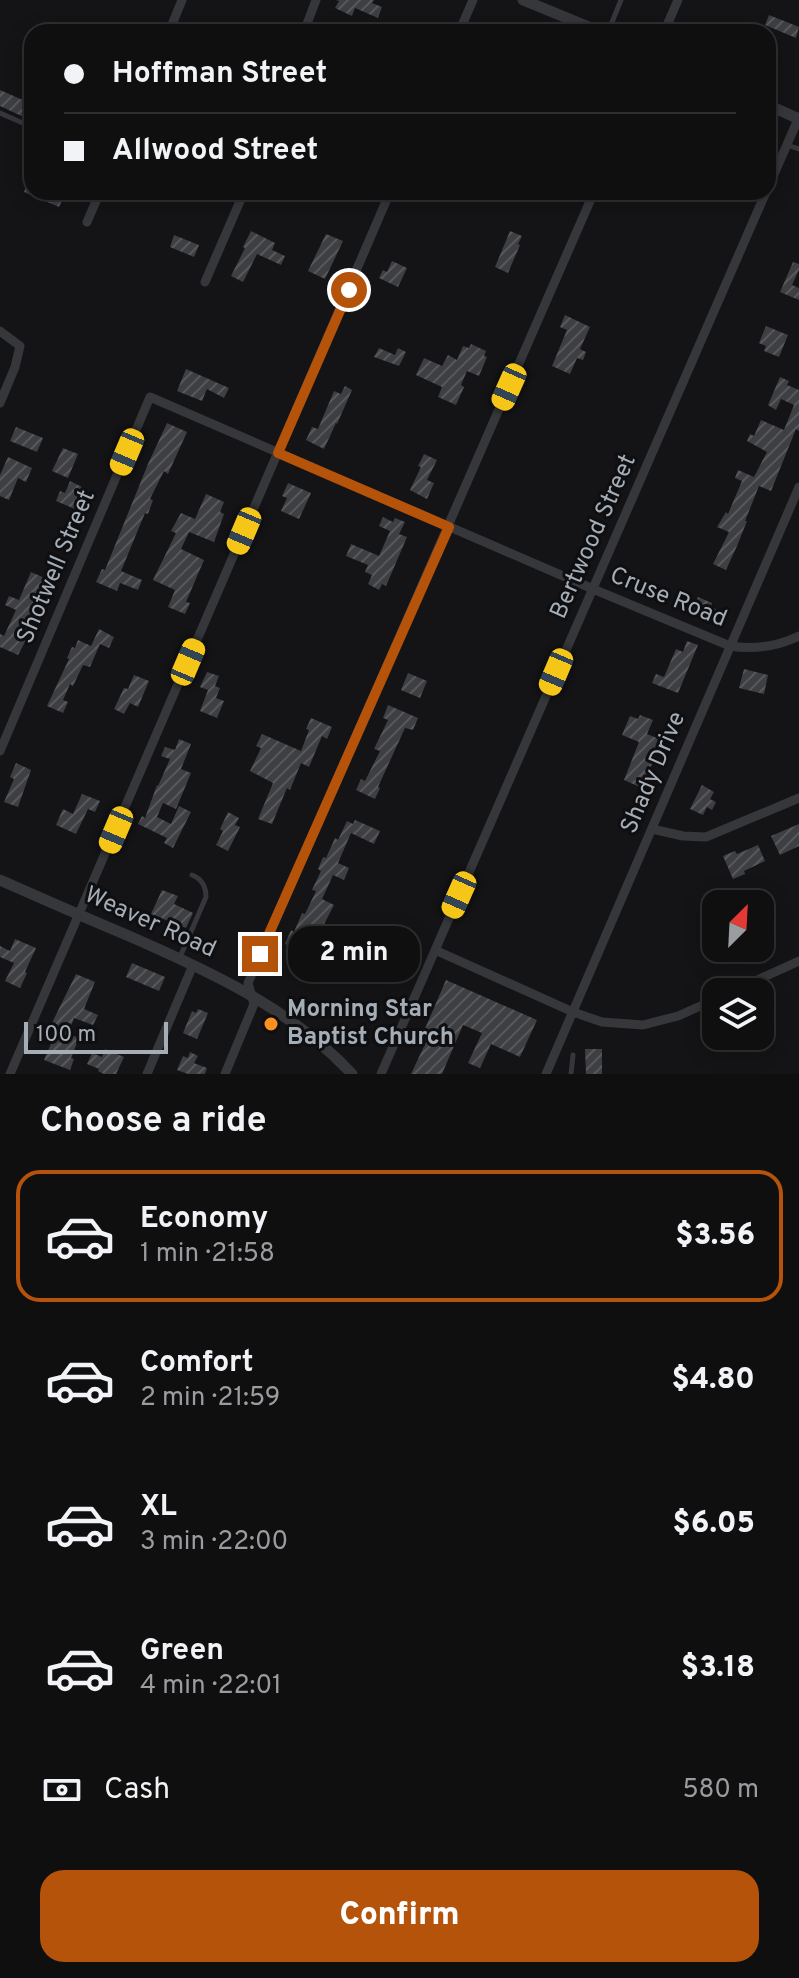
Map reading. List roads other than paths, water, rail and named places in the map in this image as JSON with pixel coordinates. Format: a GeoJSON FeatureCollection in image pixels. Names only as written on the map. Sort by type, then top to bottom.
{"type":"FeatureCollection","features":[{"type":"Feature","properties":{"kind":"street"},"geometry":{"type":"LineString","coordinates":[[172,24],[182,0]]}},
{"type":"Feature","properties":{"kind":"street"},"geometry":{"type":"LineString","coordinates":[[307,24],[316,0]]}},
{"type":"Feature","properties":{"kind":"street"},"geometry":{"type":"LineString","coordinates":[[462,24],[473,0]]}},
{"type":"Feature","properties":{"kind":"street"},"geometry":{"type":"LineString","coordinates":[[668,24],[678,0]]}},
{"type":"Feature","properties":{"kind":"street"},"geometry":{"type":"LineString","coordinates":[[531,2],[582,24]]}},
{"type":"Feature","properties":{"kind":"street"},"geometry":{"type":"LineString","coordinates":[[776,108],[799,118]]}},
{"type":"Feature","properties":{"kind":"street","name":"Bertwood Street"},"geometry":{"type":"LineString","coordinates":[[776,170],[799,118]]}},
{"type":"Feature","properties":{"kind":"street"},"geometry":{"type":"LineString","coordinates":[[87,222],[97,200]]}},
{"type":"Feature","properties":{"kind":"street"},"geometry":{"type":"LineString","coordinates":[[205,282],[241,200]]}},
{"type":"Feature","properties":{"kind":"street"},"geometry":{"type":"LineString","coordinates":[[10,1074],[387,200]]}},
{"type":"Feature","properties":{"kind":"street"},"geometry":{"type":"LineString","coordinates":[[225,1074],[254,1004],[248,983],[591,200]]}},
{"type":"Feature","properties":{"kind":"street","name":"Bertwood Street"},"geometry":{"type":"LineString","coordinates":[[381,1074],[763,200]]}},
{"type":"Feature","properties":{"kind":"street"},"geometry":{"type":"LineString","coordinates":[[0,331],[20,346],[0,403]]}},
{"type":"Feature","properties":{"kind":"street","name":"Cruse Road"},"geometry":{"type":"LineString","coordinates":[[150,397],[730,646]]}},
{"type":"Feature","properties":{"kind":"street","name":"Shotwell Street"},"geometry":{"type":"LineString","coordinates":[[0,751],[150,397]]}},
{"type":"Feature","properties":{"kind":"street","name":"Shady Drive"},"geometry":{"type":"LineString","coordinates":[[546,1074],[799,487]]}},
{"type":"Feature","properties":{"kind":"street"},"geometry":{"type":"LineString","coordinates":[[730,646],[748,649],[771,646],[799,636]]}},
{"type":"Feature","properties":{"kind":"street"},"geometry":{"type":"LineString","coordinates":[[652,829],[706,837],[799,798]]}},
{"type":"Feature","properties":{"kind":"street","name":"Weaver Road"},"geometry":{"type":"LineString","coordinates":[[0,880],[179,958],[251,995],[330,1050],[352,1074]]}},
{"type":"Feature","properties":{"kind":"street"},"geometry":{"type":"LineString","coordinates":[[435,950],[602,1022],[643,1025],[678,1016],[702,1005]]}},
{"type":"Feature","properties":{"kind":"street"},"geometry":{"type":"LineString","coordinates":[[762,978],[799,961]]}},
{"type":"Feature","properties":{"kind":"street"},"geometry":{"type":"LineString","coordinates":[[147,1074],[193,965]]}},
{"type":"Feature","properties":{"kind":"lane"},"geometry":{"type":"LineString","coordinates":[[611,24],[621,0]]}},
{"type":"Feature","properties":{"kind":"lane"},"geometry":{"type":"LineString","coordinates":[[0,113],[24,124]]}},
{"type":"Feature","properties":{"kind":"lane"},"geometry":{"type":"LineString","coordinates":[[787,145],[799,149]]}},
{"type":"Feature","properties":{"kind":"lane"},"geometry":{"type":"LineString","coordinates":[[179,958],[206,897],[202,882],[192,875]]}},
{"type":"Feature","properties":{"kind":"lane"},"geometry":{"type":"LineString","coordinates":[[571,1074],[573,1055]]}},
{"type":"Feature","properties":{"kind":"place","name":"Morning Star Baptist Church"},"geometry":{"type":"Point","coordinates":[271,1024]}}]}
